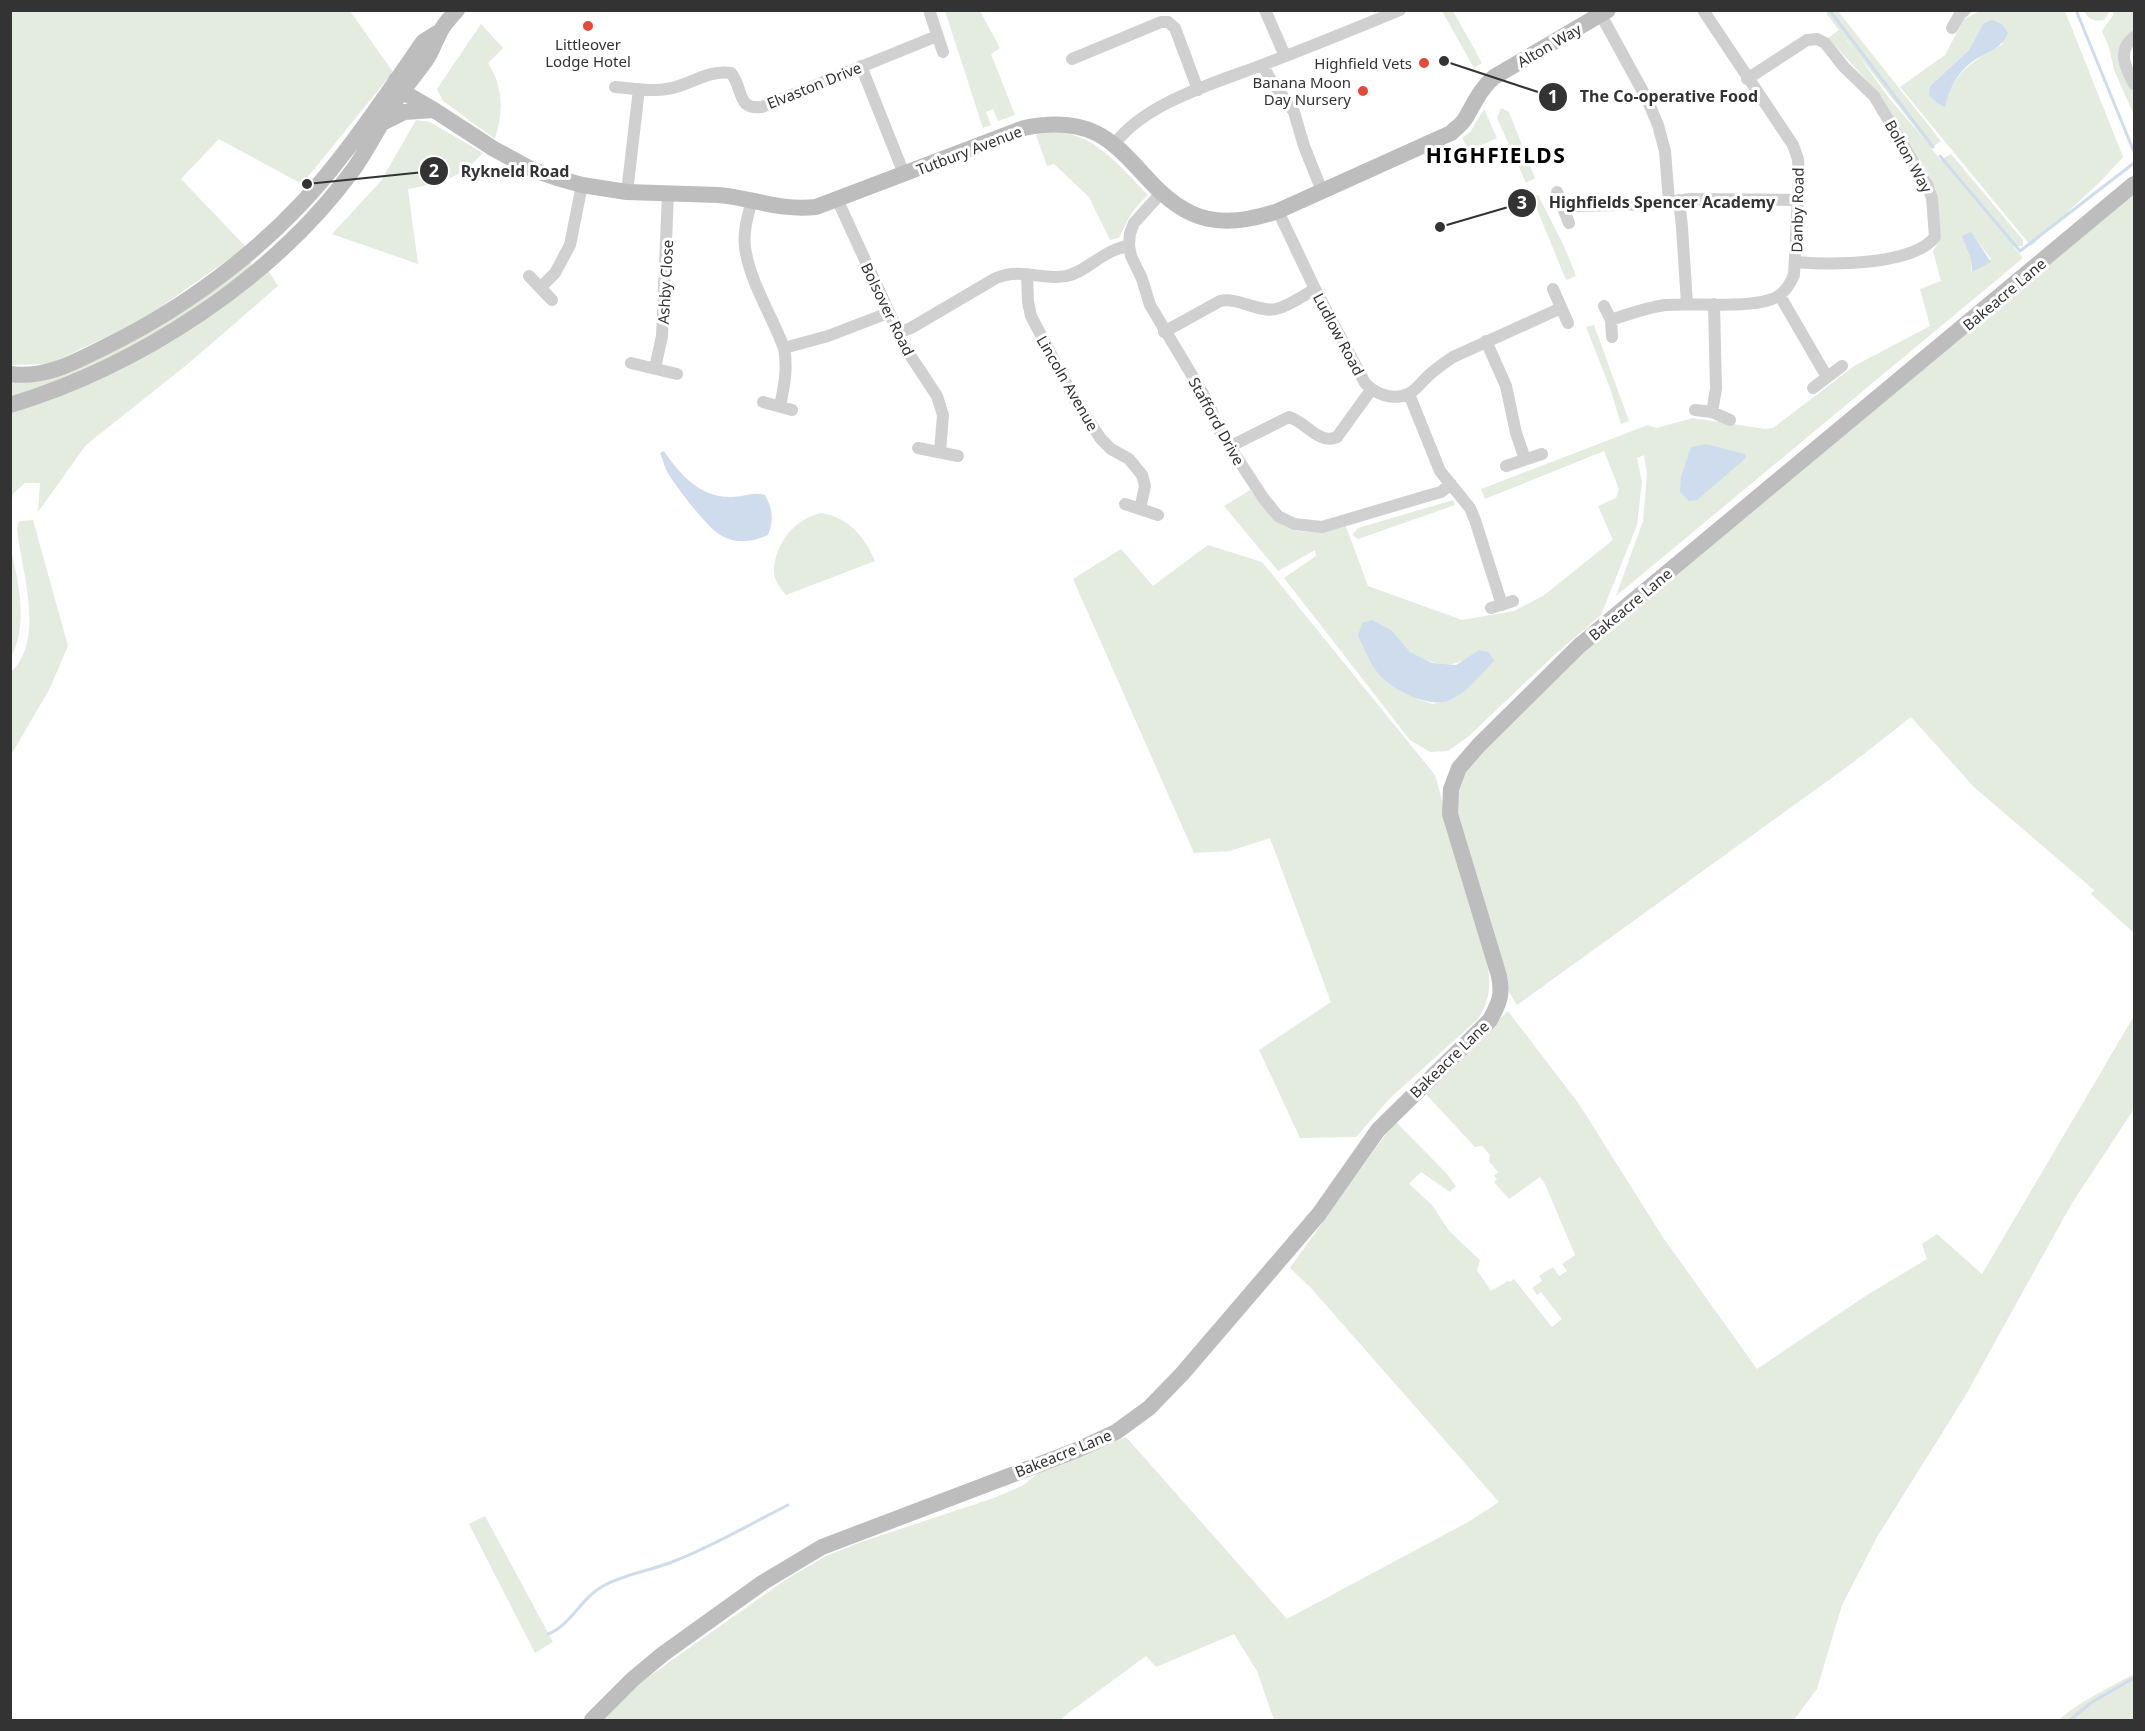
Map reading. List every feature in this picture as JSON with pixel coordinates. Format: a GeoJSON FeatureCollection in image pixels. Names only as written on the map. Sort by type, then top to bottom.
{"type":"FeatureCollection","features":[{"type":"Feature","properties":{"kind":"street"},"geometry":{"type":"LineString","coordinates":[[10,374],[47,373],[77,361],[149,324],[213,280],[272,231],[319,183],[428,58],[441,30],[457,10]]}},
{"type":"Feature","properties":{"kind":"street"},"geometry":{"type":"LineString","coordinates":[[1265,10],[1286,56]]}},
{"type":"Feature","properties":{"kind":"street"},"geometry":{"type":"LineString","coordinates":[[1114,145],[1124,131],[1140,118],[1198,90],[1400,10]]}},
{"type":"Feature","properties":{"kind":"street","name":"Danby Road"},"geometry":{"type":"LineString","coordinates":[[1703,10],[1793,145],[1798,159],[1796,262],[1789,286],[1780,296]]}},
{"type":"Feature","properties":{"kind":"street"},"geometry":{"type":"LineString","coordinates":[[1952,28],[1960,12]]}},
{"type":"Feature","properties":{"kind":"street"},"geometry":{"type":"LineString","coordinates":[[930,13],[943,52]]}},
{"type":"Feature","properties":{"kind":"street"},"geometry":{"type":"LineString","coordinates":[[1604,13],[1658,125],[1674,201],[1682,227],[1687,304]]}},
{"type":"Feature","properties":{"kind":"street","name":"Alton Way"},"geometry":{"type":"LineString","coordinates":[[1490,80],[1604,13]]}},
{"type":"Feature","properties":{"kind":"street"},"geometry":{"type":"LineString","coordinates":[[1072,59],[1161,22],[1168,22],[1175,28],[1198,90]]}},
{"type":"Feature","properties":{"kind":"street","name":"Elvaston Drive"},"geometry":{"type":"LineString","coordinates":[[615,87],[668,89],[712,74],[731,73],[736,79],[745,104],[752,108],[762,107],[937,36]]}},
{"type":"Feature","properties":{"kind":"street"},"geometry":{"type":"LineString","coordinates":[[2134,37],[2125,50],[2124,64],[2134,84]]}},
{"type":"Feature","properties":{"kind":"street","name":"Bolton Way"},"geometry":{"type":"LineString","coordinates":[[1747,79],[1807,40],[1817,39],[1825,43],[1844,67],[1874,96],[1921,173],[1932,198],[1935,237],[1923,248],[1899,256],[1861,263],[1796,262]]}},
{"type":"Feature","properties":{"kind":"street"},"geometry":{"type":"LineString","coordinates":[[1263,65],[1294,112],[1304,146],[1322,191]]}},
{"type":"Feature","properties":{"kind":"street"},"geometry":{"type":"LineString","coordinates":[[861,66],[904,174]]}},
{"type":"Feature","properties":{"kind":"street","name":"Tutbury Avenue"},"geometry":{"type":"LineString","coordinates":[[403,85],[423,92],[434,110],[512,160],[557,178],[582,185],[627,192],[718,195],[752,200],[781,208],[816,207],[1024,128],[1039,125],[1065,125],[1097,134],[1114,145],[1161,193],[1184,209],[1205,219],[1229,222],[1243,221],[1278,211],[1451,133],[1464,121],[1490,80]]}},
{"type":"Feature","properties":{"kind":"street"},"geometry":{"type":"LineString","coordinates":[[10,405],[83,379],[121,361],[192,319],[227,294],[307,224],[351,172],[384,122],[403,85]]}},
{"type":"Feature","properties":{"kind":"street"},"geometry":{"type":"LineString","coordinates":[[627,192],[639,89]]}},
{"type":"Feature","properties":{"kind":"street"},"geometry":{"type":"LineString","coordinates":[[384,122],[404,112],[434,110]]}},
{"type":"Feature","properties":{"kind":"street","name":"Bakeacre Lane"},"geometry":{"type":"LineString","coordinates":[[592,1720],[625,1686],[663,1654],[762,1583],[822,1547],[1077,1450],[1116,1432],[1149,1408],[1182,1374],[1319,1214],[1378,1130],[1490,1020],[1498,1005],[1502,991],[1499,976],[1450,814],[1451,789],[1459,768],[1479,745],[1579,646],[2134,184]]}},
{"type":"Feature","properties":{"kind":"street"},"geometry":{"type":"LineString","coordinates":[[541,287],[555,273],[567,251],[582,185]]}},
{"type":"Feature","properties":{"kind":"street"},"geometry":{"type":"LineString","coordinates":[[1557,192],[1569,223]]}},
{"type":"Feature","properties":{"kind":"street"},"geometry":{"type":"LineString","coordinates":[[898,333],[1006,274],[1069,276],[1111,250],[1129,246],[1134,223],[1161,193]]}},
{"type":"Feature","properties":{"kind":"street","name":"Ashby Close"},"geometry":{"type":"LineString","coordinates":[[655,368],[662,336],[668,194]]}},
{"type":"Feature","properties":{"kind":"street","name":"Bolsover Road"},"geometry":{"type":"LineString","coordinates":[[837,199],[906,349],[937,396],[943,415],[940,452]]}},
{"type":"Feature","properties":{"kind":"street"},"geometry":{"type":"LineString","coordinates":[[752,200],[745,234],[748,262],[784,348],[785,377],[780,406]]}},
{"type":"Feature","properties":{"kind":"street"},"geometry":{"type":"LineString","coordinates":[[1564,209],[1575,206],[1659,204],[1674,201],[1798,200]]}},
{"type":"Feature","properties":{"kind":"street","name":"Ludlow Road"},"geometry":{"type":"LineString","coordinates":[[1278,211],[1315,289],[1365,382],[1371,390],[1385,396],[1397,397],[1409,394]]}},
{"type":"Feature","properties":{"kind":"street","name":"Stafford Drive"},"geometry":{"type":"LineString","coordinates":[[1129,246],[1150,305],[1164,332],[1208,402],[1220,432],[1229,447],[1278,516],[1294,524],[1322,527],[1441,492],[1451,484]]}},
{"type":"Feature","properties":{"kind":"street","name":"Lincoln Avenue"},"geometry":{"type":"LineString","coordinates":[[1027,274],[1028,302],[1032,316],[1075,400],[1101,440],[1129,459],[1142,475],[1145,486],[1140,509]]}},
{"type":"Feature","properties":{"kind":"street"},"geometry":{"type":"LineString","coordinates":[[529,276],[552,300]]}},
{"type":"Feature","properties":{"kind":"street"},"geometry":{"type":"LineString","coordinates":[[1553,288],[1569,323]]}},
{"type":"Feature","properties":{"kind":"street"},"geometry":{"type":"LineString","coordinates":[[1164,332],[1220,301],[1228,300],[1277,309],[1315,289]]}},
{"type":"Feature","properties":{"kind":"street"},"geometry":{"type":"LineString","coordinates":[[1611,320],[1665,305],[1753,303],[1780,296],[1827,377]]}},
{"type":"Feature","properties":{"kind":"street"},"geometry":{"type":"LineString","coordinates":[[1712,412],[1716,389],[1714,304]]}},
{"type":"Feature","properties":{"kind":"street"},"geometry":{"type":"LineString","coordinates":[[1604,306],[1611,320],[1612,337]]}},
{"type":"Feature","properties":{"kind":"street"},"geometry":{"type":"LineString","coordinates":[[1502,605],[1470,508],[1440,471],[1409,394],[1439,366],[1468,349],[1561,308]]}},
{"type":"Feature","properties":{"kind":"street"},"geometry":{"type":"LineString","coordinates":[[784,348],[820,338],[888,313]]}},
{"type":"Feature","properties":{"kind":"street"},"geometry":{"type":"LineString","coordinates":[[1486,341],[1506,386],[1516,433],[1525,459]]}},
{"type":"Feature","properties":{"kind":"street"},"geometry":{"type":"LineString","coordinates":[[631,363],[677,375]]}},
{"type":"Feature","properties":{"kind":"street"},"geometry":{"type":"LineString","coordinates":[[1813,388],[1842,366]]}},
{"type":"Feature","properties":{"kind":"street"},"geometry":{"type":"LineString","coordinates":[[1229,447],[1289,417],[1330,440],[1337,437],[1371,390]]}},
{"type":"Feature","properties":{"kind":"street"},"geometry":{"type":"LineString","coordinates":[[763,402],[792,410]]}},
{"type":"Feature","properties":{"kind":"street"},"geometry":{"type":"LineString","coordinates":[[1695,410],[1712,412],[1730,420]]}},
{"type":"Feature","properties":{"kind":"street"},"geometry":{"type":"LineString","coordinates":[[918,448],[958,456]]}},
{"type":"Feature","properties":{"kind":"street"},"geometry":{"type":"LineString","coordinates":[[1506,466],[1542,454]]}},
{"type":"Feature","properties":{"kind":"street"},"geometry":{"type":"LineString","coordinates":[[1125,504],[1158,515]]}},
{"type":"Feature","properties":{"kind":"shaded area"},"geometry":{"type":"Polygon","coordinates":[[[10,11],[350,11],[393,72],[302,184],[219,139],[181,179],[246,247],[152,313],[125,328],[49,364],[11,365],[10,11]]]}},
{"type":"Feature","properties":{"kind":"shaded area"},"geometry":{"type":"Polygon","coordinates":[[[945,11],[980,11],[1000,48],[991,54],[1015,115],[998,121],[993,109],[986,112],[991,125],[983,128],[945,11]]]}},
{"type":"Feature","properties":{"kind":"shaded area"},"geometry":{"type":"Polygon","coordinates":[[[1442,11],[1453,11],[1482,63],[1474,68],[1442,11]]]}},
{"type":"Feature","properties":{"kind":"shaded area"},"geometry":{"type":"Polygon","coordinates":[[[1838,11],[1941,141],[1931,148],[1941,160],[1951,154],[2023,240],[2023,246],[2013,246],[2023,258],[1616,596],[1643,521],[1647,474],[1644,455],[1637,458],[1642,482],[1637,525],[1601,615],[1551,658],[1469,736],[1448,751],[1430,752],[1410,740],[1284,578],[1316,556],[1315,550],[1278,571],[1224,506],[1250,490],[1272,516],[1290,529],[1311,531],[1345,524],[1368,586],[1462,620],[1514,611],[1543,596],[1613,540],[1598,506],[1616,498],[1619,489],[1604,451],[1485,499],[1481,489],[1648,425],[1656,428],[1693,418],[1765,429],[1773,428],[1854,366],[1930,326],[1920,289],[1941,281],[1933,251],[1941,238],[1937,194],[1930,176],[1879,94],[1828,38],[1839,30],[1826,13],[1838,11]],[[1856,52],[1889,98],[1925,140],[1856,52]],[[1971,233],[1972,272],[1991,259],[1971,233]],[[1479,650],[1469,657],[1445,665],[1410,653],[1417,699],[1433,704],[1449,700],[1489,652],[1479,650]]]}},
{"type":"Feature","properties":{"kind":"shaded area"},"geometry":{"type":"Polygon","coordinates":[[[1980,11],[2065,11],[2123,157],[2101,181],[2031,246],[1900,87],[1945,55],[1964,19],[1980,11]],[[1983,24],[1969,50],[1930,86],[1948,94],[1964,70],[2003,44],[1983,24]]]}},
{"type":"Feature","properties":{"kind":"shaded area"},"geometry":{"type":"Polygon","coordinates":[[[2084,11],[2110,11],[2104,20],[2098,21],[2090,18],[2084,11]]]}},
{"type":"Feature","properties":{"kind":"shaded area"},"geometry":{"type":"Polygon","coordinates":[[[2113,11],[2134,11],[2134,31],[2126,38],[2131,87],[2134,94],[2134,115],[2114,70],[2109,47],[2102,31],[2113,15],[2113,11]]]}},
{"type":"Feature","properties":{"kind":"shaded area"},"geometry":{"type":"Polygon","coordinates":[[[481,24],[503,48],[488,63],[497,82],[501,110],[495,139],[443,101],[437,89],[481,24]]]}},
{"type":"Feature","properties":{"kind":"shaded area"},"geometry":{"type":"Polygon","coordinates":[[[1501,108],[1509,112],[1535,178],[1526,183],[1497,118],[1501,108]]]}},
{"type":"Feature","properties":{"kind":"shaded area"},"geometry":{"type":"Polygon","coordinates":[[[1484,109],[1497,138],[1469,151],[1462,138],[1471,131],[1484,109]]]}},
{"type":"Feature","properties":{"kind":"shaded area"},"geometry":{"type":"Polygon","coordinates":[[[416,120],[430,122],[483,153],[466,169],[449,178],[408,189],[418,264],[332,234],[381,181],[416,120]]]}},
{"type":"Feature","properties":{"kind":"shaded area"},"geometry":{"type":"Polygon","coordinates":[[[1047,131],[1064,132],[1104,151],[1148,195],[1134,210],[1119,238],[1110,240],[1089,197],[1054,164],[1047,166],[1036,135],[1047,131]]]}},
{"type":"Feature","properties":{"kind":"shaded area"},"geometry":{"type":"Polygon","coordinates":[[[2134,184],[2134,933],[2091,894],[2094,890],[1974,787],[1911,717],[1851,764],[1517,1005],[1499,976],[1451,789],[1553,671],[2134,184]]]}},
{"type":"Feature","properties":{"kind":"shaded area"},"geometry":{"type":"Polygon","coordinates":[[[1538,195],[1564,246],[1576,276],[1566,280],[1532,197],[1538,195]]]}},
{"type":"Feature","properties":{"kind":"shaded area"},"geometry":{"type":"Polygon","coordinates":[[[250,261],[252,267],[171,325],[90,369],[11,398],[10,380],[25,381],[250,261]]]}},
{"type":"Feature","properties":{"kind":"shaded area"},"geometry":{"type":"Polygon","coordinates":[[[268,270],[278,286],[189,363],[86,445],[38,512],[40,483],[25,483],[13,494],[11,503],[11,413],[89,383],[135,362],[186,331],[268,270]]]}},
{"type":"Feature","properties":{"kind":"shaded area"},"geometry":{"type":"Polygon","coordinates":[[[1594,325],[1629,421],[1621,424],[1610,388],[1586,327],[1594,325]]]}},
{"type":"Feature","properties":{"kind":"shaded area"},"geometry":{"type":"Polygon","coordinates":[[[1453,500],[1455,505],[1358,539],[1352,535],[1358,528],[1453,500]]]}},
{"type":"Feature","properties":{"kind":"shaded area"},"geometry":{"type":"Polygon","coordinates":[[[821,513],[839,519],[861,536],[875,561],[786,595],[777,583],[774,573],[779,550],[788,533],[795,526],[821,513]]]}},
{"type":"Feature","properties":{"kind":"shaded area"},"geometry":{"type":"Polygon","coordinates":[[[33,520],[68,646],[49,690],[11,755],[11,672],[21,658],[27,642],[29,623],[29,604],[17,529],[19,521],[33,520]]]}},
{"type":"Feature","properties":{"kind":"shaded area"},"geometry":{"type":"Polygon","coordinates":[[[1208,545],[1262,562],[1435,775],[1486,956],[1489,990],[1477,1020],[1390,1098],[1356,1137],[1300,1138],[1259,1050],[1331,1002],[1270,838],[1230,851],[1194,853],[1073,579],[1121,549],[1153,586],[1208,545]]]}},
{"type":"Feature","properties":{"kind":"shaded area"},"geometry":{"type":"Polygon","coordinates":[[[11,550],[19,590],[21,618],[16,645],[11,657],[11,550]]]}},
{"type":"Feature","properties":{"kind":"shaded area"},"geometry":{"type":"Polygon","coordinates":[[[1508,1011],[1579,1104],[1662,1236],[1757,1369],[1864,1297],[1927,1259],[1922,1244],[1937,1234],[1982,1274],[2134,1016],[2134,1109],[2072,1203],[1964,1398],[1877,1537],[1842,1605],[1817,1689],[1794,1720],[1274,1720],[1257,1671],[1234,1634],[1156,1667],[1146,1656],[1061,1720],[602,1720],[640,1683],[788,1578],[826,1556],[861,1542],[994,1498],[1022,1486],[1041,1471],[1126,1437],[1287,1619],[1468,1522],[1499,1502],[1311,1288],[1290,1268],[1395,1121],[1456,1186],[1450,1192],[1421,1172],[1409,1184],[1432,1205],[1449,1231],[1480,1260],[1477,1270],[1491,1291],[1514,1279],[1552,1327],[1562,1319],[1541,1292],[1537,1295],[1532,1288],[1542,1281],[1539,1276],[1553,1267],[1559,1276],[1567,1271],[1562,1264],[1575,1255],[1545,1184],[1540,1177],[1509,1199],[1494,1182],[1497,1179],[1494,1176],[1498,1172],[1489,1161],[1490,1155],[1482,1146],[1475,1147],[1424,1092],[1508,1011]]]}},
{"type":"Feature","properties":{"kind":"shaded area"},"geometry":{"type":"Polygon","coordinates":[[[485,1516],[553,1642],[535,1653],[469,1524],[485,1516]]]}},
{"type":"Feature","properties":{"kind":"shaded area"},"geometry":{"type":"Polygon","coordinates":[[[2134,1674],[2134,1720],[2058,1720],[2085,1701],[2134,1674]]]}},
{"type":"Feature","properties":{"kind":"water"},"geometry":{"type":"Polygon","coordinates":[[[1991,20],[2005,28],[2008,33],[2005,39],[1962,71],[1951,88],[1945,107],[1937,103],[1929,95],[1930,86],[1969,50],[1983,24],[1991,20]]]}},
{"type":"Feature","properties":{"kind":"water"},"geometry":{"type":"Polygon","coordinates":[[[1971,232],[1991,262],[1972,272],[1971,259],[1962,236],[1971,232]]]}},
{"type":"Feature","properties":{"kind":"water"},"geometry":{"type":"Polygon","coordinates":[[[1706,444],[1745,454],[1746,458],[1697,500],[1689,501],[1680,492],[1681,477],[1691,447],[1706,444]]]}},
{"type":"Feature","properties":{"kind":"water"},"geometry":{"type":"Polygon","coordinates":[[[664,451],[684,476],[711,494],[732,497],[765,495],[772,515],[768,535],[751,541],[739,541],[727,539],[716,532],[669,475],[660,453],[664,451]]]}},
{"type":"Feature","properties":{"kind":"water"},"geometry":{"type":"Polygon","coordinates":[[[1372,620],[1391,630],[1410,652],[1432,663],[1456,665],[1479,650],[1489,652],[1494,661],[1455,698],[1439,702],[1419,699],[1389,683],[1373,665],[1358,636],[1362,623],[1372,620]]]}},
{"type":"Feature","properties":{"kind":"waterway"},"geometry":{"type":"LineString","coordinates":[[2076,10],[2134,152]]}},
{"type":"Feature","properties":{"kind":"waterway"},"geometry":{"type":"LineString","coordinates":[[1830,11],[1933,147]]}},
{"type":"Feature","properties":{"kind":"waterway"},"geometry":{"type":"LineString","coordinates":[[1940,156],[2020,251],[2134,163]]}},
{"type":"Feature","properties":{"kind":"waterway"},"geometry":{"type":"LineString","coordinates":[[548,1634],[563,1624],[588,1597],[603,1586],[620,1578],[687,1556],[788,1505]]}},
{"type":"Feature","properties":{"kind":"waterway"},"geometry":{"type":"LineString","coordinates":[[2070,1720],[2092,1702],[2134,1678]]}},
{"type":"Feature","properties":{"kind":"place","name":"Littleover Lodge Hotel"},"geometry":{"type":"Point","coordinates":[588,26]}},
{"type":"Feature","properties":{"kind":"place","name":"The Co-operative Food"},"geometry":{"type":"Point","coordinates":[1444,61]}},
{"type":"Feature","properties":{"kind":"place","name":"Highfield Vets"},"geometry":{"type":"Point","coordinates":[1424,63]}},
{"type":"Feature","properties":{"kind":"place","name":"Banana Moon Day Nursery"},"geometry":{"type":"Point","coordinates":[1363,91]}},
{"type":"Feature","properties":{"kind":"place","name":"Rykneld Road"},"geometry":{"type":"Point","coordinates":[307,184]}},
{"type":"Feature","properties":{"kind":"place","name":"Highfields Spencer Academy"},"geometry":{"type":"Point","coordinates":[1440,227]}},
{"type":"Feature","properties":{"kind":"district","name":"HIGHFIELDS"},"geometry":{"type":"Point","coordinates":[1496,155]}}]}
